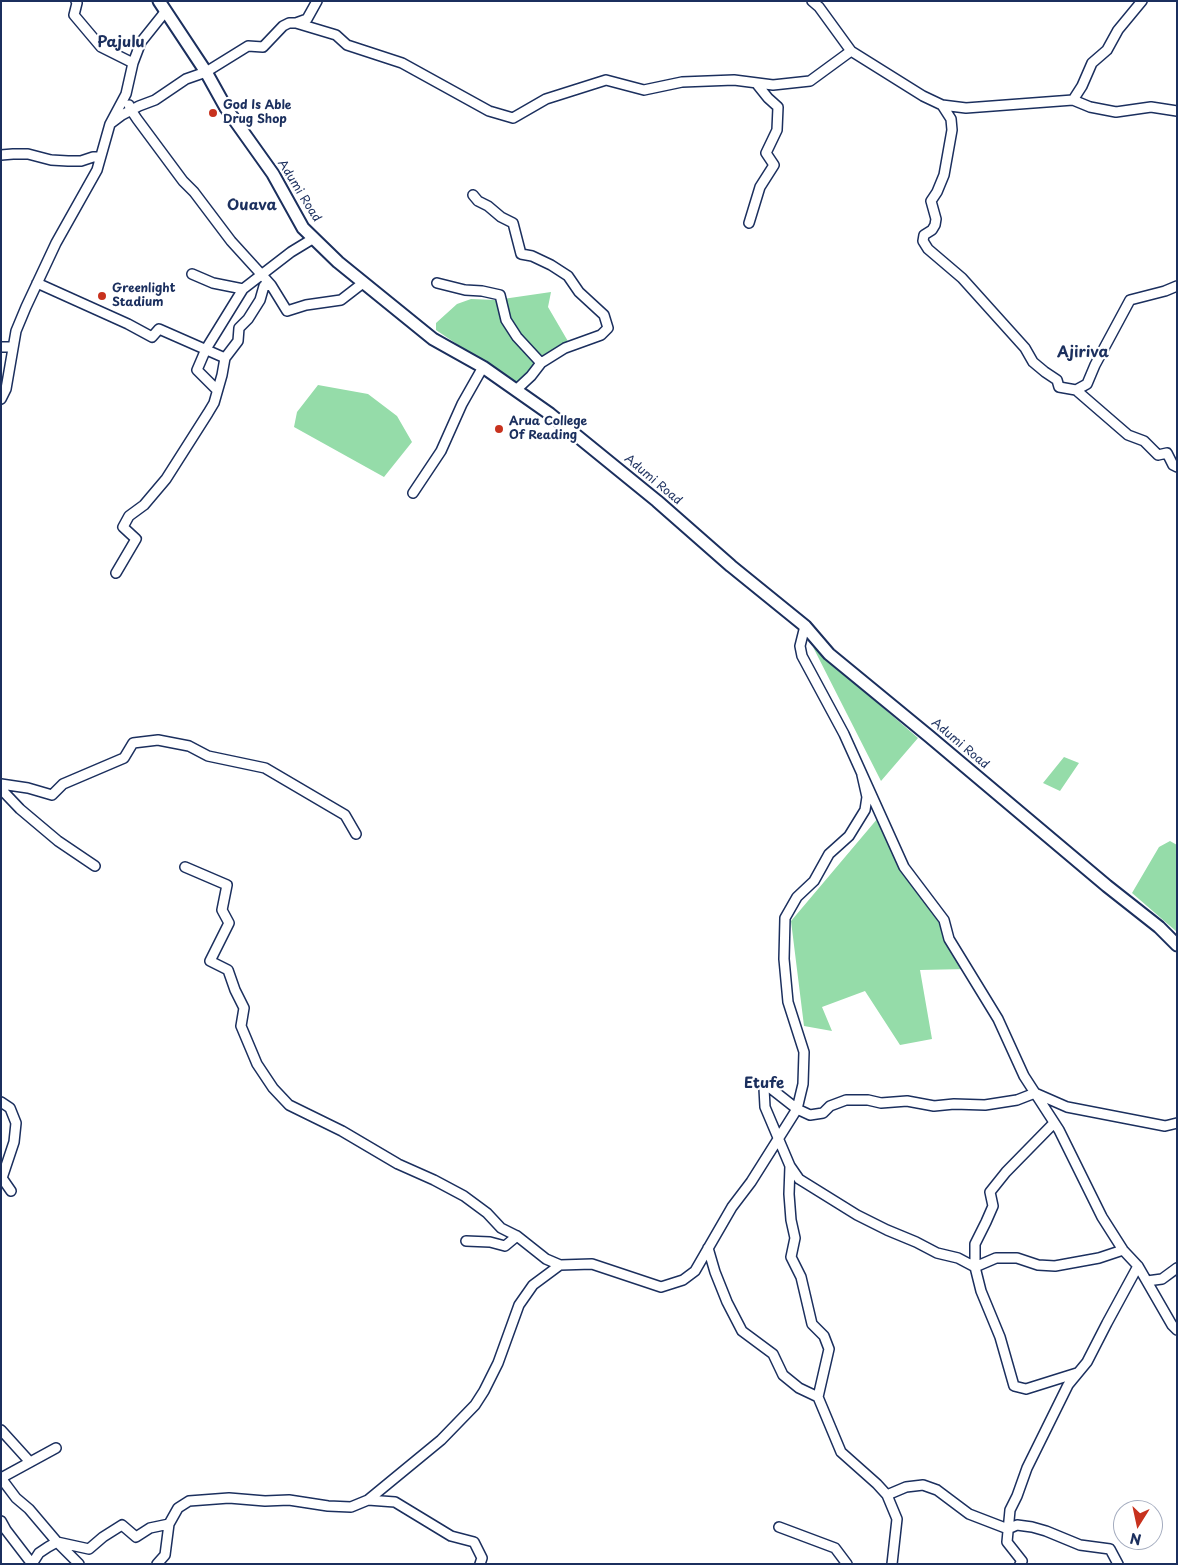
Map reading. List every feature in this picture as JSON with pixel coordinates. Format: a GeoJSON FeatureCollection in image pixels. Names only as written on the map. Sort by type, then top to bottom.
{"type":"FeatureCollection","features":[{"type":"Feature","properties":{"kind":"main road","name":"Adumi Road"},"geometry":{"type":"LineString","coordinates":[[159,1],[206,72],[231,115],[273,174],[303,228],[338,262],[433,339],[483,367],[550,414],[805,626],[829,654],[1107,886],[1159,927],[1177,945]]}},
{"type":"Feature","properties":{"kind":"street"},"geometry":{"type":"LineString","coordinates":[[76,1],[74,16],[101,47],[133,63]]}},
{"type":"Feature","properties":{"kind":"street"},"geometry":{"type":"LineString","coordinates":[[296,23],[307,19],[317,1]]}},
{"type":"Feature","properties":{"kind":"street"},"geometry":{"type":"LineString","coordinates":[[812,1],[819,6],[851,51],[942,105],[966,108],[1074,100],[1090,107],[1116,112],[1151,107],[1177,111]]}},
{"type":"Feature","properties":{"kind":"street"},"geometry":{"type":"LineString","coordinates":[[1074,100],[1092,63],[1107,50],[1118,30],[1142,1]]}},
{"type":"Feature","properties":{"kind":"street"},"geometry":{"type":"LineString","coordinates":[[1,399],[6,389],[16,331],[56,243],[97,170],[110,124],[126,94],[133,63],[141,42],[165,12]]}},
{"type":"Feature","properties":{"kind":"street"},"geometry":{"type":"LineString","coordinates":[[110,124],[131,110],[156,100],[186,79],[206,72],[248,46],[263,47],[283,26],[289,23],[296,23],[336,35],[347,45],[402,63],[489,111],[513,118],[546,99],[606,80],[644,90],[682,82],[734,80],[773,85],[810,81],[851,51]]}},
{"type":"Feature","properties":{"kind":"street"},"geometry":{"type":"LineString","coordinates":[[749,223],[760,187],[774,165],[766,153],[777,130],[778,115],[778,108],[756,83]]}},
{"type":"Feature","properties":{"kind":"street"},"geometry":{"type":"LineString","coordinates":[[126,94],[131,110],[183,181],[271,285],[288,311],[306,305],[341,300],[363,283]]}},
{"type":"Feature","properties":{"kind":"street"},"geometry":{"type":"LineString","coordinates":[[942,105],[951,119],[952,130],[944,175],[937,192],[930,200],[936,219],[932,230],[924,236],[923,241],[928,249],[962,278],[1025,348],[1033,362],[1057,380],[1059,388],[1076,390],[1128,435],[1144,441],[1158,455],[1167,453],[1173,465],[1177,467]]}},
{"type":"Feature","properties":{"kind":"street"},"geometry":{"type":"LineString","coordinates":[[1,155],[28,154],[51,160],[68,161],[81,161],[100,157]]}},
{"type":"Feature","properties":{"kind":"street"},"geometry":{"type":"LineString","coordinates":[[473,195],[478,201],[513,223],[521,254],[532,256],[568,276],[579,292],[604,315],[608,328],[601,335],[565,348],[541,363],[516,390]]}},
{"type":"Feature","properties":{"kind":"street"},"geometry":{"type":"LineString","coordinates":[[217,390],[197,370],[206,349],[243,289],[314,238]]}},
{"type":"Feature","properties":{"kind":"street"},"geometry":{"type":"LineString","coordinates":[[192,274],[213,283],[243,289]]}},
{"type":"Feature","properties":{"kind":"street"},"geometry":{"type":"LineString","coordinates":[[37,283],[128,324],[152,337],[159,329],[225,358]]}},
{"type":"Feature","properties":{"kind":"street"},"geometry":{"type":"LineString","coordinates":[[437,283],[465,290],[500,295],[506,320],[517,337],[541,363]]}},
{"type":"Feature","properties":{"kind":"street"},"geometry":{"type":"LineString","coordinates":[[116,573],[136,539],[123,527],[129,516],[144,505],[166,479],[208,413],[214,403],[225,358],[238,341],[239,328],[248,319],[260,300],[264,286],[271,285]]}},
{"type":"Feature","properties":{"kind":"street"},"geometry":{"type":"LineString","coordinates":[[1076,390],[1087,384],[1095,365],[1130,300],[1177,286]]}},
{"type":"Feature","properties":{"kind":"street"},"geometry":{"type":"LineString","coordinates":[[1,347],[13,347]]}},
{"type":"Feature","properties":{"kind":"street"},"geometry":{"type":"LineString","coordinates":[[413,493],[441,451],[462,404],[483,367]]}},
{"type":"Feature","properties":{"kind":"street"},"geometry":{"type":"LineString","coordinates":[[805,626],[800,646],[802,656],[844,734],[904,867],[944,920],[949,939],[998,1019],[1024,1076],[1054,1123],[1102,1217],[1124,1250],[1138,1266],[1172,1325],[1177,1330]]}},
{"type":"Feature","properties":{"kind":"street"},"geometry":{"type":"LineString","coordinates":[[1,784],[28,788],[52,795],[63,784],[124,758],[133,743],[158,740],[189,746],[208,756],[265,768],[345,815],[356,834]]}},
{"type":"Feature","properties":{"kind":"street"},"geometry":{"type":"LineString","coordinates":[[185,867],[227,885],[222,910],[229,923],[210,961],[228,970],[244,1008],[241,1026],[257,1064],[273,1088],[289,1105],[342,1131],[398,1164],[464,1196],[501,1228],[516,1236],[546,1259],[560,1265],[592,1264],[661,1287],[683,1280],[694,1271],[732,1207],[751,1182],[796,1109],[804,1084],[804,1052],[788,1002],[784,959],[785,918],[797,897],[814,881],[829,854],[849,836],[865,810],[867,797],[862,775]]}},
{"type":"Feature","properties":{"kind":"street"},"geometry":{"type":"LineString","coordinates":[[1,789],[27,816],[58,841],[95,866]]}},
{"type":"Feature","properties":{"kind":"street"},"geometry":{"type":"LineString","coordinates":[[974,1267],[958,1258],[937,1254],[916,1242],[857,1215],[799,1179],[790,1166],[765,1108],[764,1088],[769,1087],[796,1109],[810,1115],[823,1113],[830,1106],[846,1100],[868,1100],[881,1103],[907,1101],[934,1106],[985,1105],[1016,1100],[1035,1093],[1074,1108],[1165,1126],[1177,1123]]}},
{"type":"Feature","properties":{"kind":"street"},"geometry":{"type":"LineString","coordinates":[[1,1102],[10,1108],[16,1122],[14,1142],[2,1178],[12,1191]]}},
{"type":"Feature","properties":{"kind":"street"},"geometry":{"type":"LineString","coordinates":[[1054,1123],[1006,1172],[990,1192],[992,1206],[975,1244],[974,1267],[1000,1337],[1014,1386],[1026,1389],[1077,1373]]}},
{"type":"Feature","properties":{"kind":"street"},"geometry":{"type":"LineString","coordinates":[[790,1166],[789,1194],[791,1220],[795,1238],[792,1257],[801,1277],[812,1324],[824,1336],[829,1349],[818,1397],[842,1452],[887,1495],[897,1519],[892,1564]]}},
{"type":"Feature","properties":{"kind":"street"},"geometry":{"type":"LineString","coordinates":[[466,1241],[490,1242],[505,1246],[516,1236]]}},
{"type":"Feature","properties":{"kind":"street"},"geometry":{"type":"LineString","coordinates":[[708,1248],[727,1302],[742,1330],[773,1354],[782,1375],[799,1388],[818,1397]]}},
{"type":"Feature","properties":{"kind":"street"},"geometry":{"type":"LineString","coordinates":[[974,1267],[996,1258],[1017,1258],[1038,1265],[1055,1266],[1099,1258],[1124,1250]]}},
{"type":"Feature","properties":{"kind":"street"},"geometry":{"type":"LineString","coordinates":[[157,1564],[164,1555],[169,1524],[178,1508],[189,1501],[229,1498],[264,1501],[289,1500],[328,1506],[351,1507],[368,1500],[441,1440],[475,1405],[498,1363],[519,1305],[533,1285],[560,1265]]}},
{"type":"Feature","properties":{"kind":"street"},"geometry":{"type":"LineString","coordinates":[[1020,1564],[1022,1561],[1007,1542],[1010,1510],[1068,1385],[1087,1362],[1138,1266]]}},
{"type":"Feature","properties":{"kind":"street"},"geometry":{"type":"LineString","coordinates":[[1147,1281],[1162,1279],[1177,1268]]}},
{"type":"Feature","properties":{"kind":"street"},"geometry":{"type":"LineString","coordinates":[[1,1430],[30,1462]]}},
{"type":"Feature","properties":{"kind":"street"},"geometry":{"type":"LineString","coordinates":[[56,1448],[1,1478],[16,1498],[29,1509],[79,1564]]}},
{"type":"Feature","properties":{"kind":"street"},"geometry":{"type":"LineString","coordinates":[[887,1495],[906,1487],[923,1485],[937,1490],[969,1514],[1008,1529],[1018,1525],[1032,1527],[1080,1545],[1110,1549],[1118,1564]]}},
{"type":"Feature","properties":{"kind":"street"},"geometry":{"type":"LineString","coordinates":[[368,1500],[395,1502],[451,1536],[474,1542],[482,1558],[480,1564]]}},
{"type":"Feature","properties":{"kind":"street"},"geometry":{"type":"LineString","coordinates":[[1,1521],[30,1562],[57,1542],[89,1549],[103,1537],[122,1526],[136,1537],[150,1528],[169,1524]]}},
{"type":"Feature","properties":{"kind":"street"},"geometry":{"type":"LineString","coordinates":[[779,1527],[835,1548],[847,1564]]}},
{"type":"Feature","properties":{"kind":"green space"},"geometry":{"type":"Polygon","coordinates":[[[551,292],[548,307],[569,343],[545,357],[523,384],[516,384],[436,330],[436,323],[457,304],[471,299],[496,300],[551,292]]]}},
{"type":"Feature","properties":{"kind":"green space"},"geometry":{"type":"Polygon","coordinates":[[[318,385],[368,394],[397,416],[412,442],[384,477],[294,427],[297,412],[318,385]]]}},
{"type":"Feature","properties":{"kind":"green space"},"geometry":{"type":"Polygon","coordinates":[[[813,647],[918,738],[881,781],[813,647]]]}},
{"type":"Feature","properties":{"kind":"green space"},"geometry":{"type":"Polygon","coordinates":[[[1064,757],[1079,763],[1060,791],[1043,783],[1064,757]]]}},
{"type":"Feature","properties":{"kind":"green space"},"geometry":{"type":"Polygon","coordinates":[[[878,818],[966,969],[920,970],[932,1039],[900,1045],[865,991],[822,1007],[832,1031],[804,1026],[791,921],[878,818]]]}},
{"type":"Feature","properties":{"kind":"green space"},"geometry":{"type":"Polygon","coordinates":[[[1170,841],[1177,845],[1177,932],[1132,893],[1159,847],[1170,841]]]}},
{"type":"Feature","properties":{"kind":"place","name":"God Is Able Drug Shop"},"geometry":{"type":"Point","coordinates":[213,113]}},
{"type":"Feature","properties":{"kind":"place","name":"Greenlight Stadium"},"geometry":{"type":"Point","coordinates":[102,296]}},
{"type":"Feature","properties":{"kind":"place","name":"Arua College Of Reading"},"geometry":{"type":"Point","coordinates":[499,429]}},
{"type":"Feature","properties":{"kind":"district","name":"Pajulu"},"geometry":{"type":"Point","coordinates":[121,43]}},
{"type":"Feature","properties":{"kind":"district","name":"Ouava"},"geometry":{"type":"Point","coordinates":[252,206]}},
{"type":"Feature","properties":{"kind":"district","name":"Ajiriva"},"geometry":{"type":"Point","coordinates":[1083,353]}},
{"type":"Feature","properties":{"kind":"district","name":"Etufe"},"geometry":{"type":"Point","coordinates":[764,1084]}}]}
